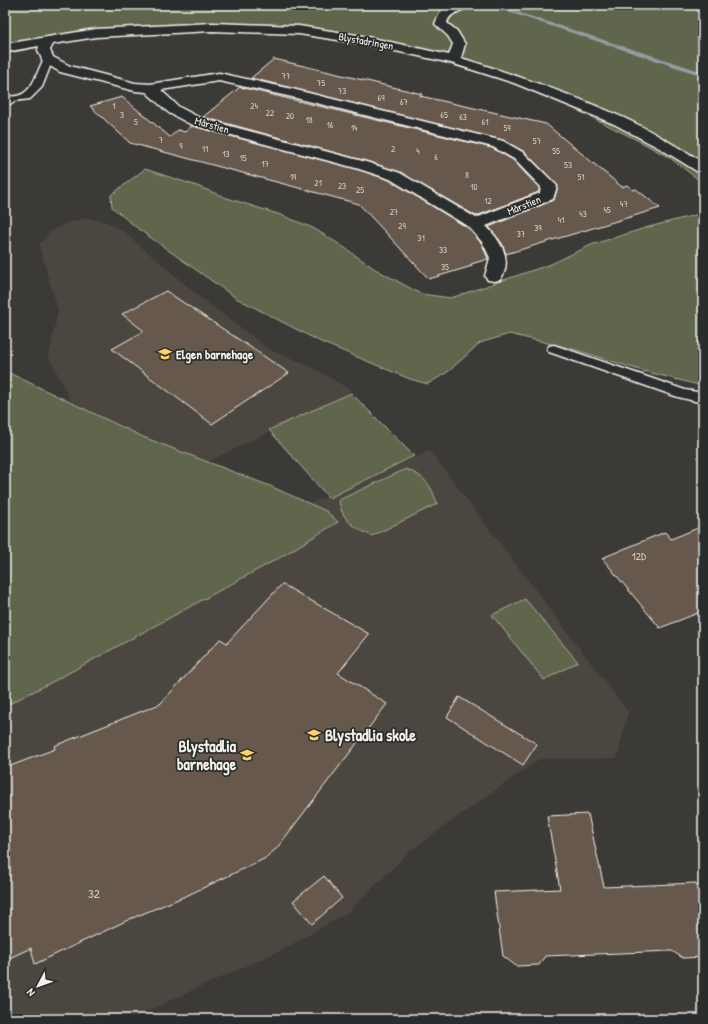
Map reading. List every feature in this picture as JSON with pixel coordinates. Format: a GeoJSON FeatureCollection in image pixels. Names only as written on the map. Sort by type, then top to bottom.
{"type":"FeatureCollection","features":[{"type":"Feature","properties":{"kind":"street"},"geometry":{"type":"LineString","coordinates":[[454,60],[459,44],[453,34],[441,24],[442,18],[446,13],[463,5]]}},
{"type":"Feature","properties":{"kind":"street","name":"Blystadringen"},"geometry":{"type":"LineString","coordinates":[[5,48],[96,33],[212,27],[300,30],[363,40],[454,60],[519,80],[619,121],[666,146],[703,169]]}},
{"type":"Feature","properties":{"kind":"street"},"geometry":{"type":"LineString","coordinates":[[48,40],[44,50],[48,59]]}},
{"type":"Feature","properties":{"kind":"street","name":"Mårstien"},"geometry":{"type":"LineString","coordinates":[[48,59],[65,69],[135,87],[150,88],[219,77],[292,93],[498,144],[519,156],[549,186],[547,196],[475,224],[395,176],[361,165],[195,121],[174,110],[150,88]]}},
{"type":"Feature","properties":{"kind":"street"},"geometry":{"type":"LineString","coordinates":[[475,224],[492,241],[498,258],[494,276]]}},
{"type":"Feature","properties":{"kind":"lane"},"geometry":{"type":"LineString","coordinates":[[7,100],[26,97],[37,87],[48,59]]}},
{"type":"Feature","properties":{"kind":"lane"},"geometry":{"type":"LineString","coordinates":[[554,349],[683,394],[703,398]]}},
{"type":"Feature","properties":{"kind":"shaded area","name":"Elgen barnehage"},"geometry":{"type":"Polygon","coordinates":[[[89,218],[107,222],[124,232],[201,298],[270,350],[310,366],[352,391],[157,487],[78,415],[49,357],[58,310],[39,245],[51,231],[70,222],[89,218]]]}},
{"type":"Feature","properties":{"kind":"shaded area","name":"Blystadlia skole"},"geometry":{"type":"Polygon","coordinates":[[[430,451],[628,712],[617,758],[539,759],[410,851],[348,912],[286,948],[129,1019],[5,1019],[5,679],[309,504],[430,451]]]}},
{"type":"Feature","properties":{"kind":"green space"},"geometry":{"type":"Polygon","coordinates":[[[5,5],[703,5],[703,183],[670,158],[545,94],[484,74],[388,47],[316,35],[219,28],[97,35],[5,54],[5,5]]]}},
{"type":"Feature","properties":{"kind":"green space"},"geometry":{"type":"Polygon","coordinates":[[[145,169],[281,215],[313,228],[375,269],[421,294],[451,298],[551,264],[591,245],[645,228],[703,213],[703,386],[643,371],[573,349],[509,334],[480,343],[449,371],[428,384],[410,379],[321,342],[236,298],[137,228],[112,207],[111,195],[145,169]]]}},
{"type":"Feature","properties":{"kind":"green space"},"geometry":{"type":"Polygon","coordinates":[[[5,371],[143,437],[270,486],[326,511],[338,522],[279,558],[54,681],[5,706],[5,371]]]}},
{"type":"Feature","properties":{"kind":"green space"},"geometry":{"type":"Polygon","coordinates":[[[351,393],[414,456],[329,498],[269,430],[351,393]]]}},
{"type":"Feature","properties":{"kind":"green space"},"geometry":{"type":"Polygon","coordinates":[[[406,469],[418,475],[430,486],[437,504],[372,536],[360,530],[346,518],[340,507],[339,500],[406,469]]]}},
{"type":"Feature","properties":{"kind":"green space"},"geometry":{"type":"Polygon","coordinates":[[[525,599],[578,662],[544,680],[492,615],[525,599]]]}},
{"type":"Feature","properties":{"kind":"green space"},"geometry":{"type":"Polygon","coordinates":[[[624,1015],[703,1017],[703,1019],[548,1019],[624,1015]]]}},
{"type":"Feature","properties":{"kind":"building"},"geometry":{"type":"Polygon","coordinates":[[[274,59],[422,94],[420,96],[546,124],[622,187],[627,185],[633,190],[636,189],[660,208],[506,254],[502,243],[489,227],[554,200],[558,186],[525,152],[503,140],[251,78],[274,59]]]}},
{"type":"Feature","properties":{"kind":"building"},"geometry":{"type":"Polygon","coordinates":[[[240,87],[492,148],[513,160],[539,188],[539,192],[476,216],[400,172],[366,161],[203,117],[240,87]]]}},
{"type":"Feature","properties":{"kind":"building"},"geometry":{"type":"Polygon","coordinates":[[[122,97],[170,137],[178,130],[185,132],[192,126],[356,169],[389,180],[468,228],[482,244],[488,259],[471,264],[472,266],[429,279],[359,204],[130,143],[90,106],[122,97]]]}},
{"type":"Feature","properties":{"kind":"building"},"geometry":{"type":"Polygon","coordinates":[[[166,291],[289,373],[212,424],[112,349],[144,331],[122,314],[166,291]]]}},
{"type":"Feature","properties":{"kind":"building"},"geometry":{"type":"Polygon","coordinates":[[[703,526],[703,611],[660,628],[602,558],[665,532],[671,539],[703,526]]]}},
{"type":"Feature","properties":{"kind":"building"},"geometry":{"type":"Polygon","coordinates":[[[282,584],[369,634],[338,673],[387,704],[277,848],[264,859],[188,895],[130,919],[35,964],[31,948],[5,960],[5,768],[55,749],[54,746],[160,704],[220,639],[227,643],[282,584]]]}},
{"type":"Feature","properties":{"kind":"building"},"geometry":{"type":"Polygon","coordinates":[[[459,697],[537,744],[523,765],[447,717],[459,697]]]}},
{"type":"Feature","properties":{"kind":"building"},"geometry":{"type":"Polygon","coordinates":[[[588,814],[604,887],[696,883],[703,910],[703,957],[683,958],[672,951],[545,956],[539,965],[516,966],[503,956],[494,892],[560,889],[547,816],[588,814]]]}},
{"type":"Feature","properties":{"kind":"building"},"geometry":{"type":"Polygon","coordinates":[[[324,876],[342,898],[312,924],[293,901],[324,876]]]}},
{"type":"Feature","properties":{"kind":"waterway"},"geometry":{"type":"LineString","coordinates":[[490,5],[703,74]]}},
{"type":"Feature","properties":{"kind":"place","name":"Elgen barnehage"},"geometry":{"type":"Point","coordinates":[165,354]}},
{"type":"Feature","properties":{"kind":"place","name":"Blystadlia skole"},"geometry":{"type":"Point","coordinates":[314,735]}},
{"type":"Feature","properties":{"kind":"place","name":"Blystadlia barnehage"},"geometry":{"type":"Point","coordinates":[247,755]}}]}
